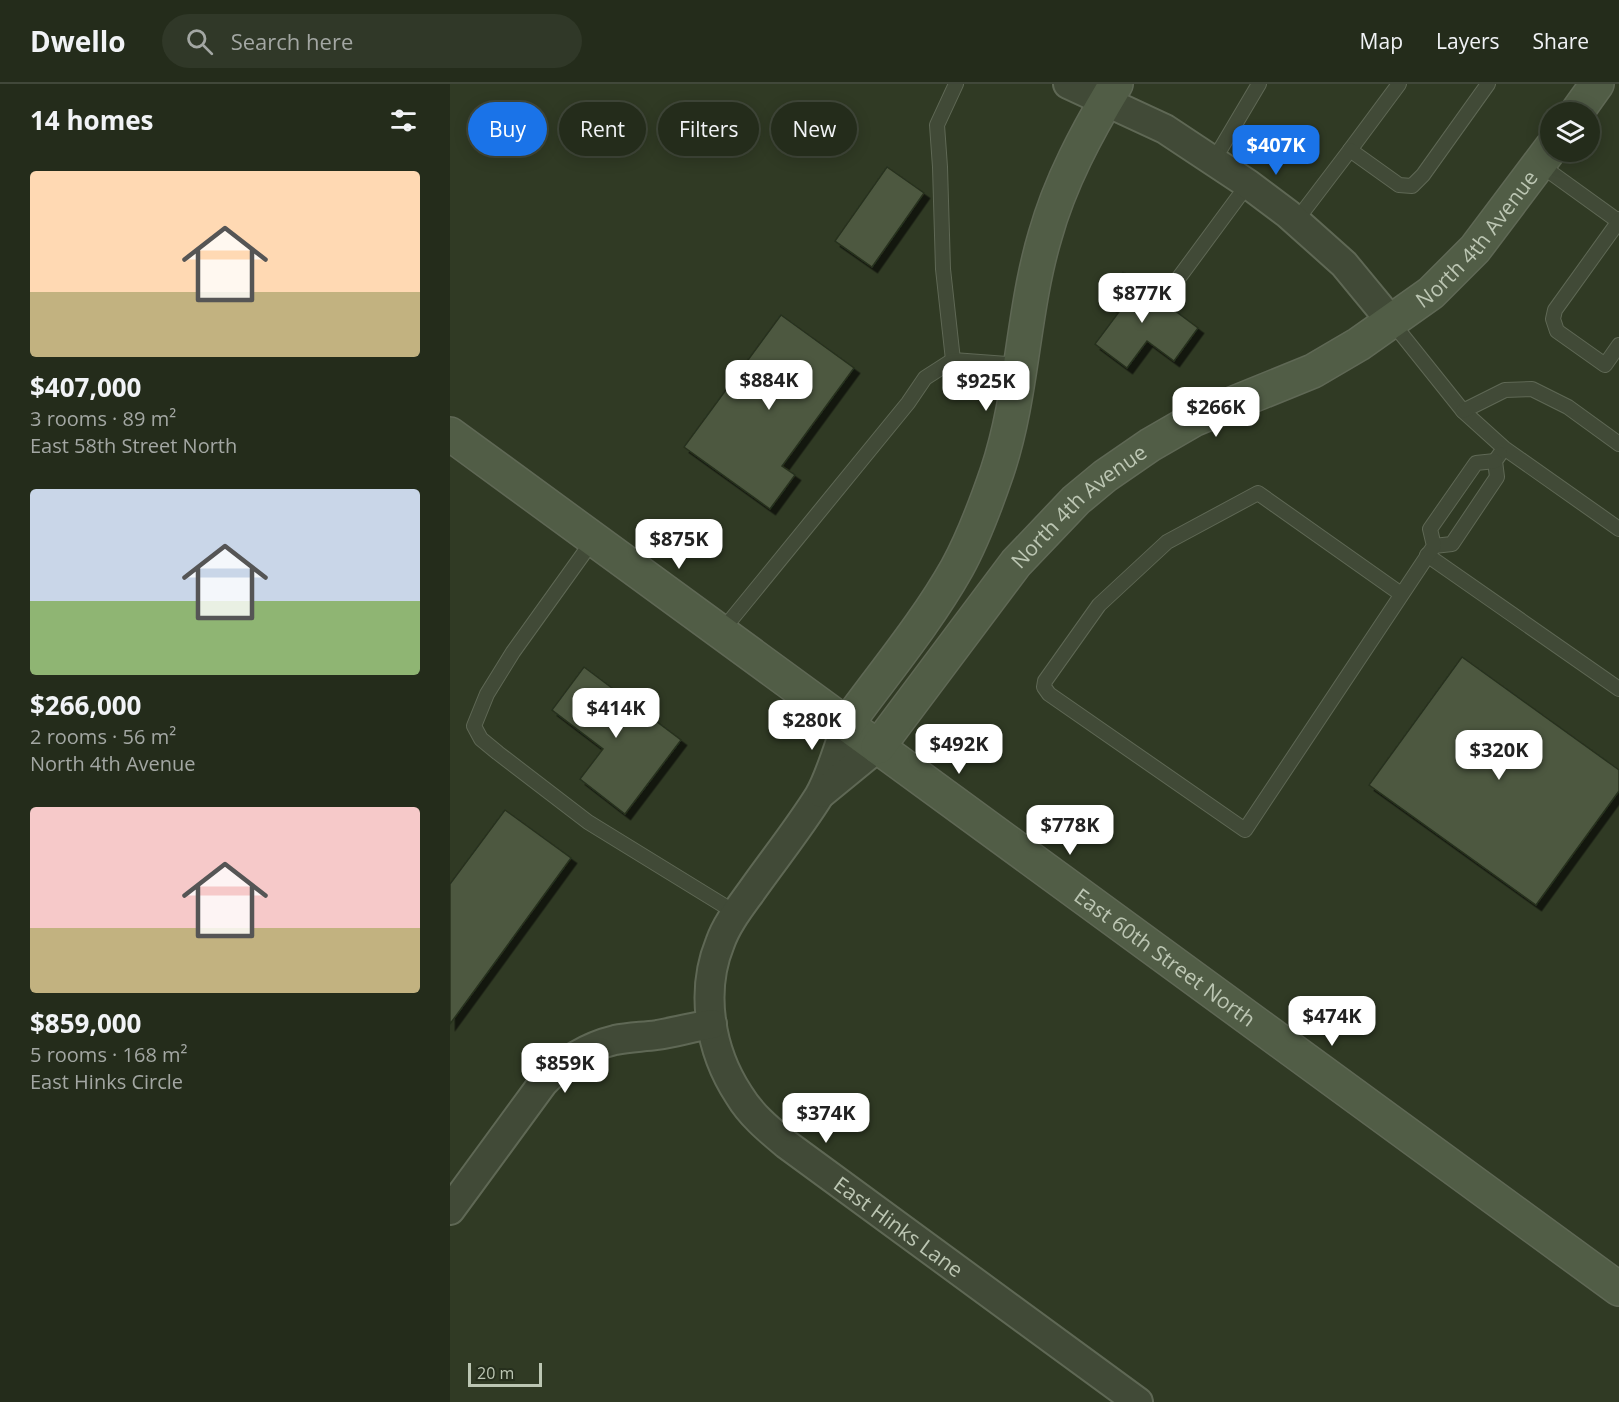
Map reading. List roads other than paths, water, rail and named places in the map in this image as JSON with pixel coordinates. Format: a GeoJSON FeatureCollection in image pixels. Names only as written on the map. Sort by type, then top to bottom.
{"type":"FeatureCollection","features":[{"type":"Feature","properties":{"kind":"street"},"geometry":{"type":"LineString","coordinates":[[1068,84],[1111,92],[1248,184],[1296,221],[1344,264],[1391,321]]}},
{"type":"Feature","properties":{"kind":"street"},"geometry":{"type":"LineString","coordinates":[[1584,102],[1598,84]]}},
{"type":"Feature","properties":{"kind":"street"},"geometry":{"type":"LineString","coordinates":[[847,724],[940,596],[958,567],[997,471],[1009,428],[1034,282],[1045,235],[1065,180],[1111,92]]}},
{"type":"Feature","properties":{"kind":"street","name":"North 4th Avenue"},"geometry":{"type":"LineString","coordinates":[[878,747],[1016,563],[1076,500],[1123,463],[1195,419],[1313,372],[1359,345],[1431,293],[1475,249],[1540,162]]}},
{"type":"Feature","properties":{"kind":"street","name":"East 60th Street North"},"geometry":{"type":"LineString","coordinates":[[450,434],[1619,1289]]}},
{"type":"Feature","properties":{"kind":"street","name":"East Hinks Lane"},"geometry":{"type":"LineString","coordinates":[[847,724],[820,794],[736,913],[720,942],[711,972],[709,1005],[723,1066],[739,1095],[760,1122],[786,1144],[1138,1402]]}},
{"type":"Feature","properties":{"kind":"street","name":"East Hinks Lane"},"geometry":{"type":"LineString","coordinates":[[820,794],[878,747]]}},
{"type":"Feature","properties":{"kind":"street"},"geometry":{"type":"LineString","coordinates":[[450,1210],[543,1083],[565,1063],[589,1048],[615,1040],[657,1035],[712,1024]]}},
{"type":"Feature","properties":{"kind":"lane"},"geometry":{"type":"LineString","coordinates":[[953,360],[943,269],[937,126],[956,84]]}},
{"type":"Feature","properties":{"kind":"lane"},"geometry":{"type":"LineString","coordinates":[[1214,160],[1259,84]]}},
{"type":"Feature","properties":{"kind":"lane"},"geometry":{"type":"LineString","coordinates":[[1296,221],[1399,84]]}},
{"type":"Feature","properties":{"kind":"lane"},"geometry":{"type":"LineString","coordinates":[[1350,150],[1399,185],[1412,186],[1423,176],[1488,84]]}},
{"type":"Feature","properties":{"kind":"lane"},"geometry":{"type":"LineString","coordinates":[[1552,162],[1619,220],[1555,310],[1553,320],[1557,331],[1605,365],[1619,345]]}},
{"type":"Feature","properties":{"kind":"lane"},"geometry":{"type":"LineString","coordinates":[[1172,287],[1248,184]]}},
{"type":"Feature","properties":{"kind":"lane"},"geometry":{"type":"LineString","coordinates":[[1391,321],[1463,411],[1504,448],[1619,529]]}},
{"type":"Feature","properties":{"kind":"lane"},"geometry":{"type":"LineString","coordinates":[[721,632],[908,403],[925,378],[953,360],[1021,365]]}},
{"type":"Feature","properties":{"kind":"lane"},"geometry":{"type":"LineString","coordinates":[[1463,411],[1504,390],[1532,389],[1568,407],[1619,444]]}},
{"type":"Feature","properties":{"kind":"lane"},"geometry":{"type":"LineString","coordinates":[[1430,550],[1452,544],[1497,477],[1495,461],[1504,448]]}},
{"type":"Feature","properties":{"kind":"lane"},"geometry":{"type":"LineString","coordinates":[[1401,594],[1258,493],[1167,542],[1099,605],[1045,681],[1044,687],[1049,694],[1130,752],[1245,830],[1401,594],[1430,550],[1430,529],[1476,463],[1495,461]]}},
{"type":"Feature","properties":{"kind":"lane"},"geometry":{"type":"LineString","coordinates":[[594,539],[513,652],[487,694],[474,726],[481,739],[588,822],[736,913]]}},
{"type":"Feature","properties":{"kind":"lane"},"geometry":{"type":"LineString","coordinates":[[1430,550],[1619,690]]}}]}
